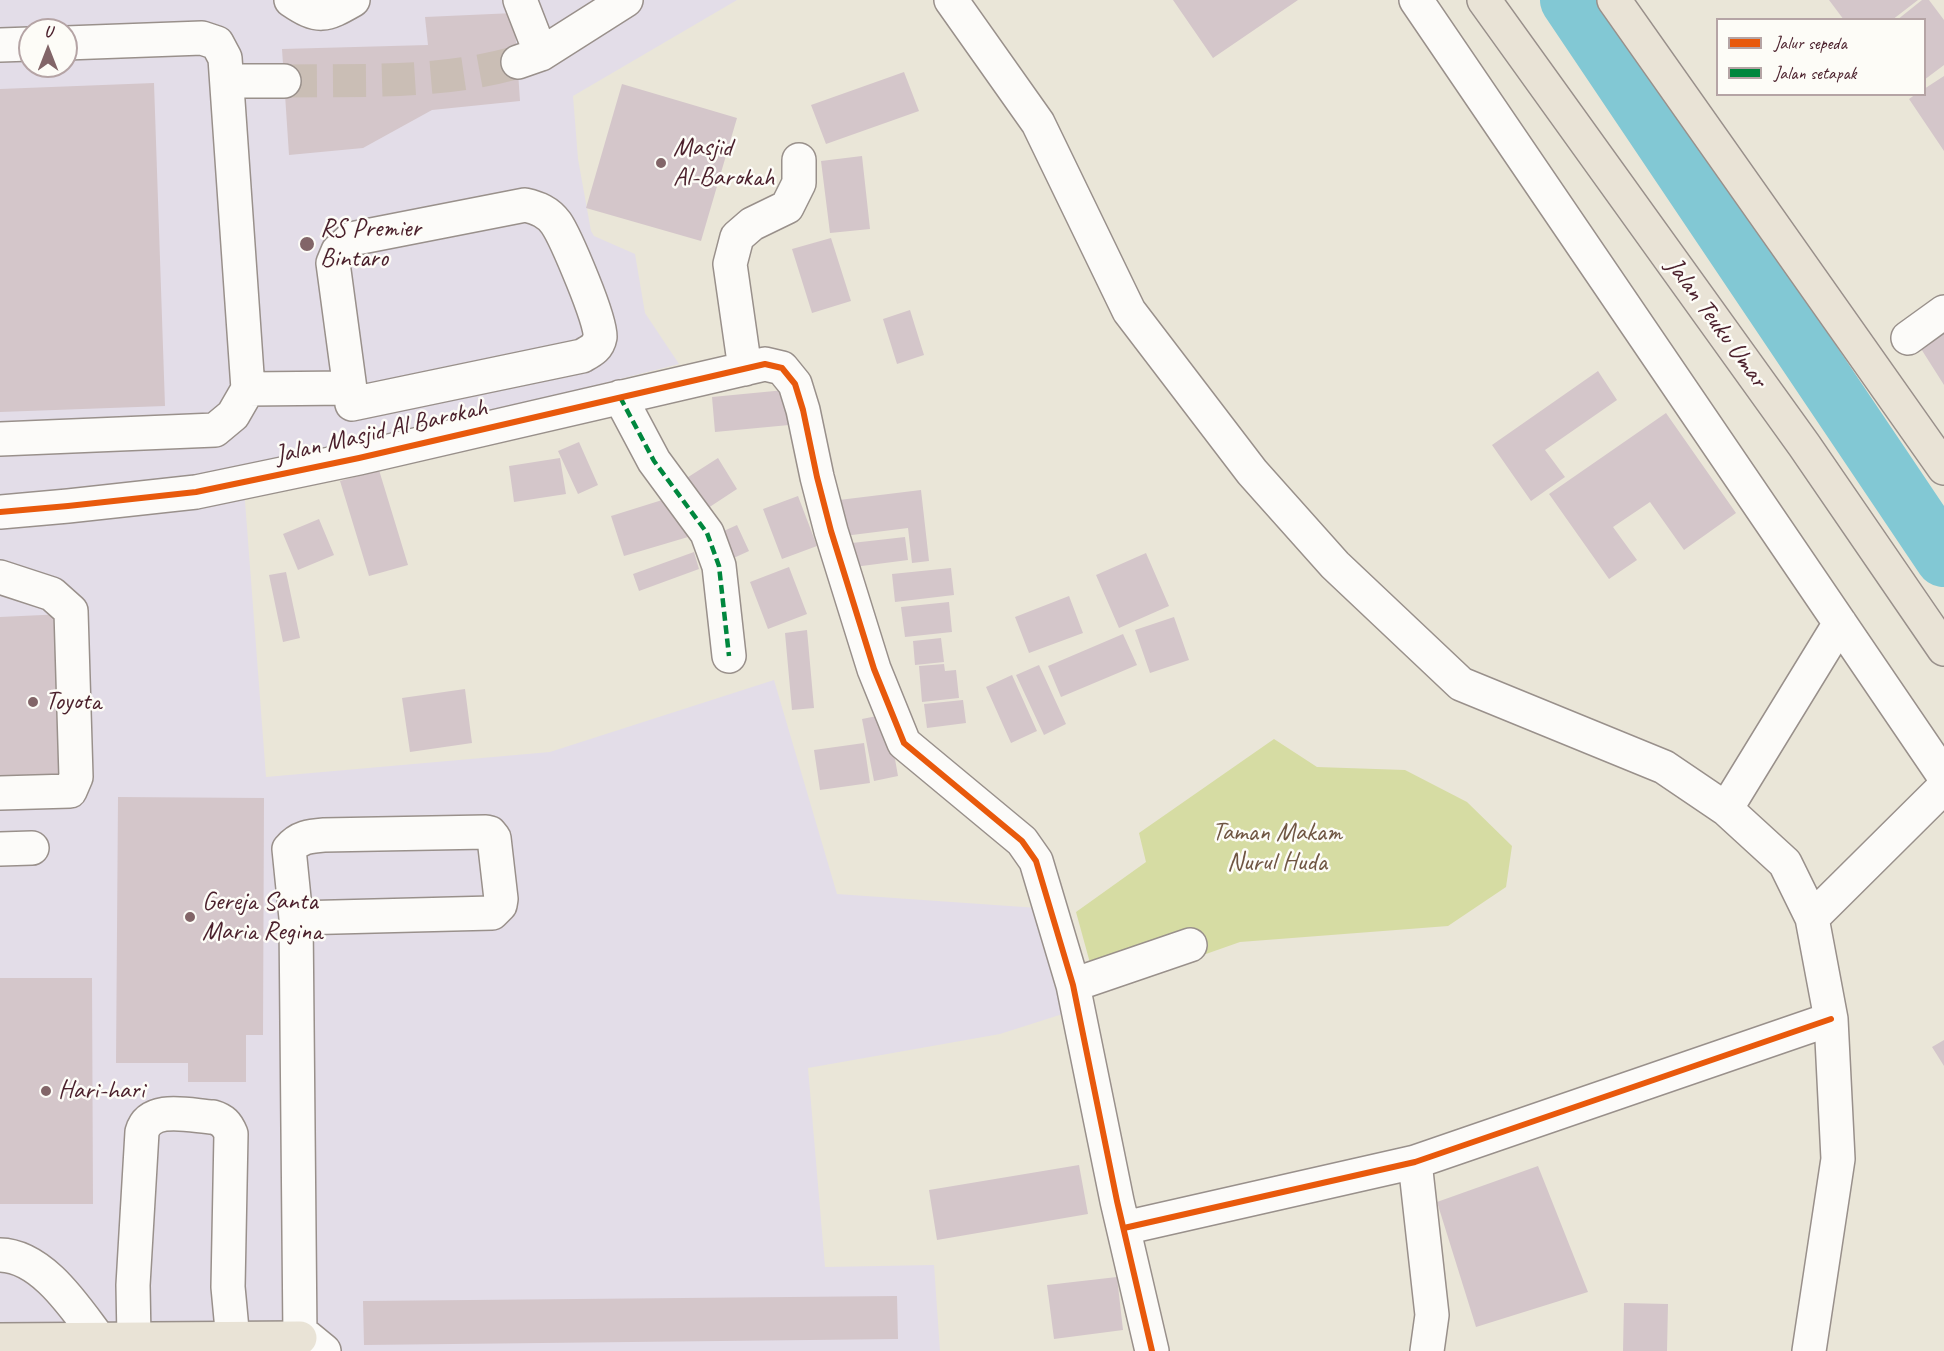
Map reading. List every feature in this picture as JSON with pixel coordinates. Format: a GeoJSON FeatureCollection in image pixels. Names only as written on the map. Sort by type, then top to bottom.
{"type":"FeatureCollection","features":[{"type":"Feature","properties":{"kind":"main road","name":"Jalan Teuku Umar"},"geometry":{"type":"LineString","coordinates":[[1484,0],[1804,444],[1944,649]]}},
{"type":"Feature","properties":{"kind":"main road"},"geometry":{"type":"LineString","coordinates":[[1614,0],[1944,468]]}},
{"type":"Feature","properties":{"kind":"main road"},"geometry":{"type":"LineString","coordinates":[[0,1340],[99,1339],[191,1345],[312,1345]]}},
{"type":"Feature","properties":{"kind":"street"},"geometry":{"type":"LineString","coordinates":[[291,0],[308,11],[322,13],[332,12],[353,0]]}},
{"type":"Feature","properties":{"kind":"street"},"geometry":{"type":"LineString","coordinates":[[520,0],[529,58],[626,0]]}},
{"type":"Feature","properties":{"kind":"street"},"geometry":{"type":"LineString","coordinates":[[951,0],[1038,123],[1129,311],[1252,472],[1335,565],[1461,684],[1664,767],[1726,809],[1785,863],[1812,918],[1831,1019],[1838,1159],[1809,1351]]}},
{"type":"Feature","properties":{"kind":"street"},"geometry":{"type":"LineString","coordinates":[[1416,0],[1944,776]]}},
{"type":"Feature","properties":{"kind":"street"},"geometry":{"type":"LineString","coordinates":[[0,439],[214,430],[233,415],[248,390],[225,58],[217,43],[202,38],[78,43]]}},
{"type":"Feature","properties":{"kind":"street"},"geometry":{"type":"LineString","coordinates":[[0,45],[18,44]]}},
{"type":"Feature","properties":{"kind":"street"},"geometry":{"type":"LineString","coordinates":[[227,81],[284,81]]}},
{"type":"Feature","properties":{"kind":"street"},"geometry":{"type":"LineString","coordinates":[[799,160],[799,183],[787,207],[752,224],[737,237],[730,264],[755,367],[782,368],[795,384],[831,531],[874,669],[904,743],[1022,842],[1036,861],[1073,985],[1152,1351]]}},
{"type":"Feature","properties":{"kind":"street"},"geometry":{"type":"LineString","coordinates":[[525,205],[539,208],[557,225],[584,284],[601,333],[594,350],[582,356],[352,404],[350,388],[333,263],[338,250],[351,239],[525,205]]}},
{"type":"Feature","properties":{"kind":"street"},"geometry":{"type":"LineString","coordinates":[[1908,338],[1944,312]]}},
{"type":"Feature","properties":{"kind":"street","name":"Jalan Masjid Al Barokah"},"geometry":{"type":"LineString","coordinates":[[0,512],[68,507],[196,492],[359,458],[755,367]]}},
{"type":"Feature","properties":{"kind":"street"},"geometry":{"type":"LineString","coordinates":[[248,390],[350,388]]}},
{"type":"Feature","properties":{"kind":"street"},"geometry":{"type":"LineString","coordinates":[[620,397],[654,461],[707,533],[719,566],[729,656]]}},
{"type":"Feature","properties":{"kind":"street"},"geometry":{"type":"LineString","coordinates":[[0,577],[52,594],[71,611],[76,777],[70,791],[0,793]]}},
{"type":"Feature","properties":{"kind":"street"},"geometry":{"type":"LineString","coordinates":[[1726,809],[1840,624]]}},
{"type":"Feature","properties":{"kind":"street"},"geometry":{"type":"LineString","coordinates":[[1812,918],[1944,787]]}},
{"type":"Feature","properties":{"kind":"street"},"geometry":{"type":"LineString","coordinates":[[296,918],[492,913],[500,904],[501,899],[494,838],[486,832],[324,835],[305,837],[289,849],[296,918],[312,1345]]}},
{"type":"Feature","properties":{"kind":"street"},"geometry":{"type":"LineString","coordinates":[[1073,985],[1190,945]]}},
{"type":"Feature","properties":{"kind":"street"},"geometry":{"type":"LineString","coordinates":[[1124,1228],[1415,1162],[1831,1019]]}},
{"type":"Feature","properties":{"kind":"street"},"geometry":{"type":"LineString","coordinates":[[134,1340],[133,1286],[142,1132],[144,1123],[162,1114],[213,1117],[228,1126],[231,1134],[228,1287],[233,1345]]}},
{"type":"Feature","properties":{"kind":"street"},"geometry":{"type":"LineString","coordinates":[[1415,1162],[1432,1315],[1427,1351]]}},
{"type":"Feature","properties":{"kind":"street"},"geometry":{"type":"LineString","coordinates":[[0,1255],[24,1262],[56,1283],[99,1339]]}},
{"type":"Feature","properties":{"kind":"shaded area"},"geometry":{"type":"Polygon","coordinates":[[[0,0],[737,0],[573,96],[578,159],[591,231],[594,236],[635,254],[645,313],[679,364],[243,475],[266,777],[550,752],[774,680],[837,894],[1038,908],[1072,1011],[1000,1034],[808,1068],[825,1267],[934,1265],[940,1351],[0,1351],[0,0]]]}},
{"type":"Feature","properties":{"kind":"green space","name":"Taman Makam Nurul Huda"},"geometry":{"type":"Polygon","coordinates":[[[1274,739],[1317,767],[1405,770],[1467,802],[1512,846],[1506,887],[1448,926],[1240,942],[1098,992],[1076,912],[1146,862],[1139,833],[1274,739]]]}},
{"type":"Feature","properties":{"kind":"building"},"geometry":{"type":"Polygon","coordinates":[[[1173,0],[1298,0],[1213,58],[1173,0]]]}},
{"type":"Feature","properties":{"kind":"building"},"geometry":{"type":"Polygon","coordinates":[[[1829,0],[1918,0],[1895,18],[1842,18],[1829,0]]]}},
{"type":"Feature","properties":{"kind":"building"},"geometry":{"type":"Polygon","coordinates":[[[1922,0],[1929,0],[1944,20],[1944,65],[1926,78],[1926,18],[1900,18],[1922,0]]]}},
{"type":"Feature","properties":{"kind":"building"},"geometry":{"type":"Polygon","coordinates":[[[514,13],[520,101],[432,110],[363,148],[289,155],[282,49],[428,45],[425,17],[514,13]]]}},
{"type":"Feature","properties":{"kind":"building"},"geometry":{"type":"Polygon","coordinates":[[[904,72],[919,111],[826,144],[811,105],[904,72]]]}},
{"type":"Feature","properties":{"kind":"building"},"geometry":{"type":"Polygon","coordinates":[[[1944,76],[1944,151],[1909,99],[1913,96],[1926,96],[1926,88],[1944,76]]]}},
{"type":"Feature","properties":{"kind":"building"},"geometry":{"type":"Polygon","coordinates":[[[154,83],[165,406],[0,412],[0,89],[154,83]]]}},
{"type":"Feature","properties":{"kind":"building","name":"Masjid Al-Barokah"},"geometry":{"type":"Polygon","coordinates":[[[622,84],[737,118],[701,241],[586,208],[622,84]]]}},
{"type":"Feature","properties":{"kind":"building"},"geometry":{"type":"Polygon","coordinates":[[[862,156],[870,229],[830,233],[821,161],[862,156]]]}},
{"type":"Feature","properties":{"kind":"building"},"geometry":{"type":"Polygon","coordinates":[[[831,238],[851,301],[812,313],[792,249],[831,238]]]}},
{"type":"Feature","properties":{"kind":"building"},"geometry":{"type":"Polygon","coordinates":[[[910,310],[924,355],[897,364],[883,319],[910,310]]]}},
{"type":"Feature","properties":{"kind":"building"},"geometry":{"type":"Polygon","coordinates":[[[1944,328],[1944,385],[1918,344],[1944,328]]]}},
{"type":"Feature","properties":{"kind":"building"},"geometry":{"type":"Polygon","coordinates":[[[1598,371],[1617,400],[1545,450],[1565,477],[1531,501],[1492,445],[1598,371]]]}},
{"type":"Feature","properties":{"kind":"building"},"geometry":{"type":"Polygon","coordinates":[[[785,390],[789,425],[715,432],[712,397],[785,390]]]}},
{"type":"Feature","properties":{"kind":"building"},"geometry":{"type":"Polygon","coordinates":[[[1666,413],[1736,513],[1684,550],[1650,502],[1613,527],[1637,560],[1609,579],[1549,494],[1666,413]]]}},
{"type":"Feature","properties":{"kind":"building"},"geometry":{"type":"Polygon","coordinates":[[[579,442],[598,485],[578,494],[558,451],[579,442]]]}},
{"type":"Feature","properties":{"kind":"building"},"geometry":{"type":"Polygon","coordinates":[[[560,458],[566,494],[514,502],[509,466],[560,458]]]}},
{"type":"Feature","properties":{"kind":"building"},"geometry":{"type":"Polygon","coordinates":[[[718,458],[737,489],[702,512],[682,481],[718,458]]]}},
{"type":"Feature","properties":{"kind":"building"},"geometry":{"type":"Polygon","coordinates":[[[379,470],[408,565],[369,576],[340,481],[379,470]]]}},
{"type":"Feature","properties":{"kind":"building"},"geometry":{"type":"Polygon","coordinates":[[[921,490],[929,561],[912,563],[908,528],[844,536],[839,500],[921,490]]]}},
{"type":"Feature","properties":{"kind":"building"},"geometry":{"type":"Polygon","coordinates":[[[675,496],[688,537],[624,556],[611,516],[675,496]]]}},
{"type":"Feature","properties":{"kind":"building"},"geometry":{"type":"Polygon","coordinates":[[[798,496],[817,546],[782,559],[763,509],[798,496]]]}},
{"type":"Feature","properties":{"kind":"building"},"geometry":{"type":"Polygon","coordinates":[[[319,519],[334,555],[298,570],[283,534],[319,519]]]}},
{"type":"Feature","properties":{"kind":"building"},"geometry":{"type":"Polygon","coordinates":[[[737,525],[749,551],[727,561],[715,535],[737,525]]]}},
{"type":"Feature","properties":{"kind":"building"},"geometry":{"type":"Polygon","coordinates":[[[905,537],[908,560],[854,567],[852,543],[905,537]]]}},
{"type":"Feature","properties":{"kind":"building"},"geometry":{"type":"Polygon","coordinates":[[[694,552],[699,569],[639,591],[633,574],[694,552]]]}},
{"type":"Feature","properties":{"kind":"building"},"geometry":{"type":"Polygon","coordinates":[[[1146,553],[1169,606],[1119,628],[1096,575],[1146,553]]]}},
{"type":"Feature","properties":{"kind":"building"},"geometry":{"type":"Polygon","coordinates":[[[789,567],[807,614],[768,629],[750,582],[789,567]]]}},
{"type":"Feature","properties":{"kind":"building"},"geometry":{"type":"Polygon","coordinates":[[[951,568],[954,595],[895,602],[892,574],[951,568]]]}},
{"type":"Feature","properties":{"kind":"building"},"geometry":{"type":"Polygon","coordinates":[[[286,572],[300,638],[283,642],[269,575],[286,572]]]}},
{"type":"Feature","properties":{"kind":"building"},"geometry":{"type":"Polygon","coordinates":[[[1069,596],[1083,633],[1029,653],[1015,617],[1069,596]]]}},
{"type":"Feature","properties":{"kind":"building"},"geometry":{"type":"Polygon","coordinates":[[[949,602],[952,632],[905,637],[901,607],[949,602]]]}},
{"type":"Feature","properties":{"kind":"building","name":"Toyota"},"geometry":{"type":"Polygon","coordinates":[[[64,614],[69,787],[0,789],[0,617],[64,614]]]}},
{"type":"Feature","properties":{"kind":"building"},"geometry":{"type":"Polygon","coordinates":[[[1174,617],[1189,660],[1150,673],[1135,630],[1174,617]]]}},
{"type":"Feature","properties":{"kind":"building"},"geometry":{"type":"Polygon","coordinates":[[[807,630],[814,708],[792,710],[785,633],[807,630]]]}},
{"type":"Feature","properties":{"kind":"building"},"geometry":{"type":"Polygon","coordinates":[[[1123,634],[1137,665],[1061,697],[1048,666],[1123,634]]]}},
{"type":"Feature","properties":{"kind":"building"},"geometry":{"type":"Polygon","coordinates":[[[941,638],[944,662],[915,665],[913,641],[941,638]]]}},
{"type":"Feature","properties":{"kind":"building"},"geometry":{"type":"Polygon","coordinates":[[[944,664],[945,671],[956,670],[959,698],[922,702],[919,666],[944,664]]]}},
{"type":"Feature","properties":{"kind":"building"},"geometry":{"type":"Polygon","coordinates":[[[1039,665],[1066,724],[1044,735],[1016,675],[1039,665]]]}},
{"type":"Feature","properties":{"kind":"building"},"geometry":{"type":"Polygon","coordinates":[[[1012,675],[1037,731],[1011,743],[986,687],[1012,675]]]}},
{"type":"Feature","properties":{"kind":"building"},"geometry":{"type":"Polygon","coordinates":[[[465,689],[472,743],[410,752],[402,698],[465,689]]]}},
{"type":"Feature","properties":{"kind":"building"},"geometry":{"type":"Polygon","coordinates":[[[963,700],[966,723],[927,728],[924,704],[963,700]]]}},
{"type":"Feature","properties":{"kind":"building"},"geometry":{"type":"Polygon","coordinates":[[[887,714],[898,776],[874,781],[862,719],[887,714]]]}},
{"type":"Feature","properties":{"kind":"building"},"geometry":{"type":"Polygon","coordinates":[[[864,743],[870,783],[820,790],[814,750],[864,743]]]}},
{"type":"Feature","properties":{"kind":"building","name":"Gereja Santa Maria Regina"},"geometry":{"type":"Polygon","coordinates":[[[118,797],[264,798],[263,1035],[246,1035],[246,1082],[188,1082],[188,1063],[116,1063],[118,797]]]}},
{"type":"Feature","properties":{"kind":"building","name":"Hari-hari"},"geometry":{"type":"Polygon","coordinates":[[[0,978],[92,978],[93,1204],[0,1204],[0,978]]]}},
{"type":"Feature","properties":{"kind":"building"},"geometry":{"type":"Polygon","coordinates":[[[1944,1040],[1944,1066],[1932,1047],[1944,1040]]]}},
{"type":"Feature","properties":{"kind":"building"},"geometry":{"type":"Polygon","coordinates":[[[1079,1165],[1088,1214],[937,1240],[929,1190],[1079,1165]]]}},
{"type":"Feature","properties":{"kind":"building"},"geometry":{"type":"Polygon","coordinates":[[[1538,1166],[1588,1292],[1476,1327],[1437,1202],[1538,1166]]]}},
{"type":"Feature","properties":{"kind":"building"},"geometry":{"type":"Polygon","coordinates":[[[1117,1277],[1123,1330],[1054,1339],[1047,1285],[1117,1277]]]}},
{"type":"Feature","properties":{"kind":"building"},"geometry":{"type":"Polygon","coordinates":[[[897,1296],[898,1339],[364,1345],[363,1301],[897,1296]]]}},
{"type":"Feature","properties":{"kind":"building"},"geometry":{"type":"Polygon","coordinates":[[[1624,1303],[1668,1304],[1667,1351],[1623,1351],[1624,1303]]]}},
{"type":"Feature","properties":{"kind":"waterway"},"geometry":{"type":"LineString","coordinates":[[1569,0],[1944,558]]}},
{"type":"Feature","properties":{"kind":"tunnel"},"geometry":{"type":"LineString","coordinates":[[284,81],[431,77],[460,74],[518,62]]}},
{"type":"Feature","properties":{"kind":"marked path"},"geometry":{"type":"LineString","coordinates":[[620,397],[654,461],[707,533],[719,566],[729,656]]}},
{"type":"Feature","properties":{"kind":"cycle path"},"geometry":{"type":"LineString","coordinates":[[0,512],[196,492],[359,458],[765,364],[782,368],[795,384],[831,531],[874,669],[904,743],[1022,841],[1036,861],[1073,985],[1117,1201],[1152,1351]]}},
{"type":"Feature","properties":{"kind":"cycle path"},"geometry":{"type":"LineString","coordinates":[[1124,1228],[1415,1162],[1831,1019]]}},
{"type":"Feature","properties":{"kind":"place","name":"Masjid Al-Barokah"},"geometry":{"type":"Point","coordinates":[661,163]}},
{"type":"Feature","properties":{"kind":"place","name":"RS Premier Bintaro"},"geometry":{"type":"Point","coordinates":[307,244]}},
{"type":"Feature","properties":{"kind":"place","name":"Toyota"},"geometry":{"type":"Point","coordinates":[33,702]}},
{"type":"Feature","properties":{"kind":"place","name":"Gereja Santa Maria Regina"},"geometry":{"type":"Point","coordinates":[190,917]}},
{"type":"Feature","properties":{"kind":"place","name":"Hari-hari"},"geometry":{"type":"Point","coordinates":[46,1091]}}]}
